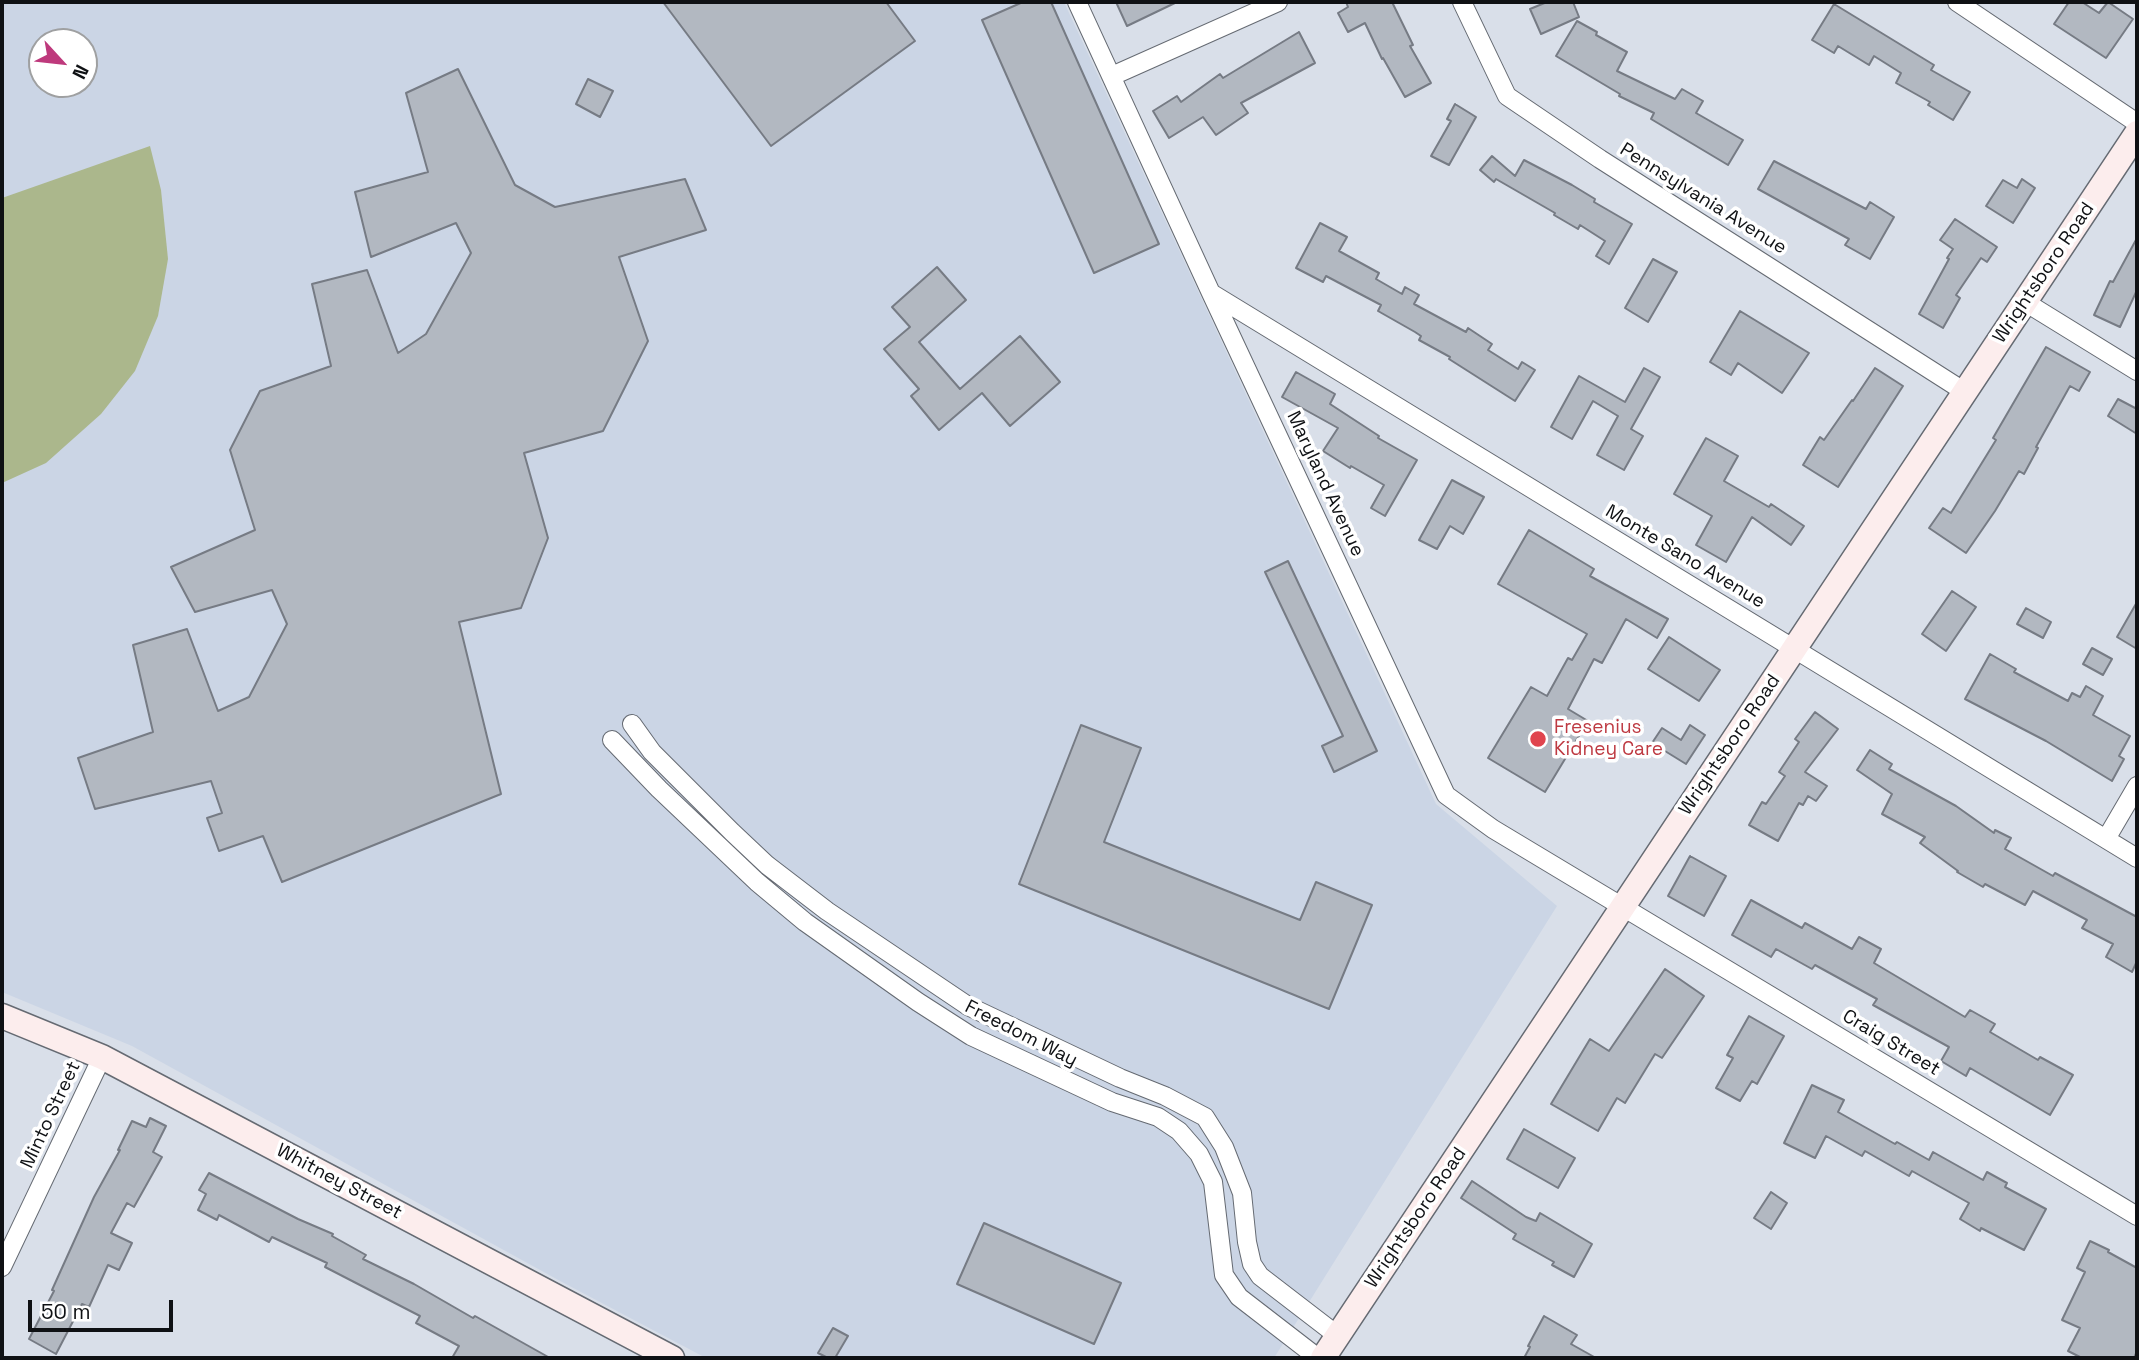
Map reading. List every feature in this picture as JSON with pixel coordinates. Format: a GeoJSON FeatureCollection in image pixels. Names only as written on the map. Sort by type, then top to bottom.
{"type":"FeatureCollection","features":[{"type":"Feature","properties":{"kind":"main road","name":"Wrightsboro Road"},"geometry":{"type":"LineString","coordinates":[[1321,1358],[2137,133]]}},
{"type":"Feature","properties":{"kind":"main road","name":"Whitney Street"},"geometry":{"type":"LineString","coordinates":[[2,1016],[102,1056],[672,1358]]}},
{"type":"Feature","properties":{"kind":"street","name":"Maryland Avenue"},"geometry":{"type":"LineString","coordinates":[[1077,2],[1446,795],[1493,829],[1623,906]]}},
{"type":"Feature","properties":{"kind":"street"},"geometry":{"type":"LineString","coordinates":[[1112,76],[1278,2]]}},
{"type":"Feature","properties":{"kind":"street","name":"Pennsylvania Avenue"},"geometry":{"type":"LineString","coordinates":[[1462,2],[1507,96],[1600,159],[1965,392]]}},
{"type":"Feature","properties":{"kind":"street"},"geometry":{"type":"LineString","coordinates":[[1957,2],[2137,123]]}},
{"type":"Feature","properties":{"kind":"street","name":"Monte Sano Avenue"},"geometry":{"type":"LineString","coordinates":[[1211,293],[2137,858]]}},
{"type":"Feature","properties":{"kind":"street"},"geometry":{"type":"LineString","coordinates":[[2025,302],[2137,371]]}},
{"type":"Feature","properties":{"kind":"street","name":"Freedom Way"},"geometry":{"type":"LineString","coordinates":[[632,724],[652,752],[732,832],[767,864],[827,911],[968,1006],[1205,1117],[1224,1147],[1242,1194],[1252,1265],[1260,1276],[1338,1336]]}},
{"type":"Feature","properties":{"kind":"street","name":"Freedom Way"},"geometry":{"type":"LineString","coordinates":[[612,740],[659,789],[757,882],[805,922],[918,1002],[971,1036],[1112,1102],[1158,1117],[1179,1132],[1199,1154],[1213,1182],[1224,1275],[1239,1297],[1321,1358]]}},
{"type":"Feature","properties":{"kind":"street"},"geometry":{"type":"LineString","coordinates":[[2106,839],[2137,786]]}},
{"type":"Feature","properties":{"kind":"street","name":"Craig Street"},"geometry":{"type":"LineString","coordinates":[[1623,906],[2137,1216]]}},
{"type":"Feature","properties":{"kind":"street","name":"Minto Street"},"geometry":{"type":"LineString","coordinates":[[2,1267],[102,1056]]}},
{"type":"Feature","properties":{"kind":"shaded area"},"geometry":{"type":"Polygon","coordinates":[[[2,2],[1064,2],[1436,804],[1557,906],[1274,1358],[706,1358],[132,1046],[2,992],[2,2]]]}},
{"type":"Feature","properties":{"kind":"green space"},"geometry":{"type":"Polygon","coordinates":[[[150,146],[161,190],[168,259],[158,316],[135,371],[101,414],[46,463],[2,483],[2,198],[150,146]]]}},
{"type":"Feature","properties":{"kind":"building"},"geometry":{"type":"Polygon","coordinates":[[[663,2],[886,2],[915,41],[771,146],[663,2]]]}},
{"type":"Feature","properties":{"kind":"building"},"geometry":{"type":"Polygon","coordinates":[[[1023,2],[1051,2],[1159,244],[1094,273],[982,20],[1023,2]]]}},
{"type":"Feature","properties":{"kind":"building"},"geometry":{"type":"Polygon","coordinates":[[[1116,2],[1177,2],[1127,26],[1116,2]]]}},
{"type":"Feature","properties":{"kind":"building"},"geometry":{"type":"Polygon","coordinates":[[[1346,2],[1392,2],[1413,45],[1410,46],[1431,83],[1405,97],[1382,59],[1365,23],[1348,32],[1338,13],[1348,7],[1346,2]]]}},
{"type":"Feature","properties":{"kind":"building"},"geometry":{"type":"Polygon","coordinates":[[[1547,2],[1573,2],[1579,17],[1541,34],[1530,9],[1547,2]]]}},
{"type":"Feature","properties":{"kind":"building"},"geometry":{"type":"Polygon","coordinates":[[[2069,2],[2082,2],[2099,13],[2108,2],[2133,19],[2106,58],[2054,24],[2069,2]]]}},
{"type":"Feature","properties":{"kind":"building"},"geometry":{"type":"Polygon","coordinates":[[[1834,4],[1934,65],[1931,70],[1970,92],[1953,120],[1928,105],[1930,102],[1896,83],[1901,73],[1874,56],[1869,65],[1838,46],[1834,53],[1812,40],[1834,4]]]}},
{"type":"Feature","properties":{"kind":"building"},"geometry":{"type":"Polygon","coordinates":[[[1577,21],[1627,52],[1617,71],[1675,99],[1682,89],[1703,101],[1696,113],[1743,140],[1728,165],[1651,119],[1654,113],[1619,96],[1620,94],[1556,56],[1577,21]]]}},
{"type":"Feature","properties":{"kind":"building"},"geometry":{"type":"Polygon","coordinates":[[[1299,32],[1315,63],[1241,103],[1248,113],[1216,135],[1203,117],[1169,138],[1153,111],[1177,96],[1181,102],[1220,74],[1223,78],[1299,32]]]}},
{"type":"Feature","properties":{"kind":"building"},"geometry":{"type":"Polygon","coordinates":[[[458,69],[515,185],[555,207],[685,179],[706,230],[619,257],[648,341],[603,431],[524,453],[548,538],[521,608],[459,622],[501,794],[282,882],[263,836],[219,851],[207,818],[222,813],[211,781],[95,809],[78,758],[153,732],[133,645],[187,629],[218,711],[249,697],[287,624],[272,590],[195,612],[171,567],[255,530],[230,450],[260,391],[331,366],[312,284],[367,270],[398,353],[426,334],[471,253],[456,223],[371,257],[355,192],[428,172],[406,93],[458,69]]]}},
{"type":"Feature","properties":{"kind":"building"},"geometry":{"type":"Polygon","coordinates":[[[588,79],[613,91],[600,117],[576,104],[588,79]]]}},
{"type":"Feature","properties":{"kind":"building"},"geometry":{"type":"Polygon","coordinates":[[[1455,104],[1476,117],[1449,165],[1431,156],[1451,121],[1447,119],[1455,104]]]}},
{"type":"Feature","properties":{"kind":"building"},"geometry":{"type":"Polygon","coordinates":[[[1492,156],[1515,176],[1524,160],[1572,185],[1595,199],[1594,202],[1632,224],[1609,264],[1596,256],[1605,241],[1580,225],[1578,229],[1496,179],[1494,182],[1480,170],[1492,156]]]}},
{"type":"Feature","properties":{"kind":"building"},"geometry":{"type":"Polygon","coordinates":[[[1774,161],[1866,209],[1870,202],[1894,217],[1870,259],[1845,245],[1849,239],[1758,189],[1774,161]]]}},
{"type":"Feature","properties":{"kind":"building"},"geometry":{"type":"Polygon","coordinates":[[[2022,179],[2035,188],[2013,223],[1986,206],[2003,180],[2017,188],[2022,179]]]}},
{"type":"Feature","properties":{"kind":"building"},"geometry":{"type":"Polygon","coordinates":[[[1955,219],[1997,247],[1987,262],[1981,258],[1956,295],[1960,298],[1943,328],[1919,314],[1953,249],[1940,240],[1955,219]]]}},
{"type":"Feature","properties":{"kind":"building"},"geometry":{"type":"Polygon","coordinates":[[[1320,223],[1347,237],[1339,251],[1379,273],[1376,279],[1402,294],[1405,287],[1419,295],[1414,304],[1466,332],[1468,328],[1492,344],[1488,350],[1518,369],[1522,362],[1535,370],[1515,401],[1449,359],[1450,357],[1419,340],[1421,336],[1415,332],[1378,311],[1381,305],[1326,276],[1323,282],[1296,268],[1320,223]]]}},
{"type":"Feature","properties":{"kind":"building"},"geometry":{"type":"Polygon","coordinates":[[[2137,238],[2137,290],[2120,327],[2094,315],[2110,281],[2113,282],[2137,238]]]}},
{"type":"Feature","properties":{"kind":"building"},"geometry":{"type":"Polygon","coordinates":[[[1653,259],[1677,272],[1648,322],[1625,308],[1653,259]]]}},
{"type":"Feature","properties":{"kind":"building"},"geometry":{"type":"Polygon","coordinates":[[[937,267],[966,300],[919,342],[960,389],[1020,336],[1060,382],[1010,426],[982,393],[939,430],[911,396],[919,389],[884,349],[910,327],[892,307],[937,267]]]}},
{"type":"Feature","properties":{"kind":"building"},"geometry":{"type":"Polygon","coordinates":[[[1740,311],[1809,353],[1782,393],[1738,363],[1731,375],[1710,362],[1740,311]]]}},
{"type":"Feature","properties":{"kind":"building"},"geometry":{"type":"Polygon","coordinates":[[[2046,347],[2090,372],[2079,391],[2070,386],[2024,474],[2019,471],[1966,553],[1929,528],[1943,508],[1951,513],[1996,440],[1993,438],[2046,347]]]}},
{"type":"Feature","properties":{"kind":"building"},"geometry":{"type":"Polygon","coordinates":[[[1644,368],[1660,377],[1631,429],[1643,436],[1624,470],[1597,455],[1618,416],[1593,401],[1572,439],[1551,427],[1579,376],[1625,402],[1644,368]]]}},
{"type":"Feature","properties":{"kind":"building"},"geometry":{"type":"Polygon","coordinates":[[[1875,368],[1903,386],[1838,487],[1803,465],[1820,437],[1824,440],[1875,368]]]}},
{"type":"Feature","properties":{"kind":"building"},"geometry":{"type":"Polygon","coordinates":[[[1296,372],[1335,394],[1330,404],[1379,436],[1378,438],[1417,460],[1385,516],[1371,508],[1384,485],[1323,451],[1338,428],[1282,397],[1296,372]]]}},
{"type":"Feature","properties":{"kind":"building"},"geometry":{"type":"Polygon","coordinates":[[[2118,399],[2137,409],[2137,434],[2108,416],[2118,399]]]}},
{"type":"Feature","properties":{"kind":"building"},"geometry":{"type":"Polygon","coordinates":[[[1706,438],[1738,456],[1724,481],[1769,507],[1771,504],[1804,526],[1791,545],[1752,517],[1726,562],[1696,545],[1712,516],[1674,494],[1706,438]]]}},
{"type":"Feature","properties":{"kind":"building"},"geometry":{"type":"Polygon","coordinates":[[[1452,480],[1484,497],[1463,534],[1450,526],[1437,549],[1419,540],[1452,480]]]}},
{"type":"Feature","properties":{"kind":"building"},"geometry":{"type":"Polygon","coordinates":[[[1529,530],[1594,569],[1590,576],[1668,619],[1657,638],[1626,619],[1602,663],[1594,659],[1568,709],[1588,721],[1545,792],[1488,758],[1531,687],[1547,696],[1568,658],[1572,660],[1587,634],[1498,584],[1529,530]]]}},
{"type":"Feature","properties":{"kind":"building"},"geometry":{"type":"Polygon","coordinates":[[[1288,561],[1377,751],[1334,772],[1322,746],[1343,736],[1265,572],[1288,561]]]}},
{"type":"Feature","properties":{"kind":"building"},"geometry":{"type":"Polygon","coordinates":[[[1952,591],[1976,607],[1946,651],[1922,634],[1952,591]]]}},
{"type":"Feature","properties":{"kind":"building"},"geometry":{"type":"Polygon","coordinates":[[[2137,602],[2137,649],[2117,637],[2137,602]]]}},
{"type":"Feature","properties":{"kind":"building"},"geometry":{"type":"Polygon","coordinates":[[[2026,608],[2051,622],[2043,638],[2017,624],[2026,608]]]}},
{"type":"Feature","properties":{"kind":"building"},"geometry":{"type":"Polygon","coordinates":[[[1669,637],[1720,670],[1699,701],[1648,669],[1669,637]]]}},
{"type":"Feature","properties":{"kind":"building"},"geometry":{"type":"Polygon","coordinates":[[[2092,648],[2112,659],[2103,675],[2083,664],[2092,648]]]}},
{"type":"Feature","properties":{"kind":"building"},"geometry":{"type":"Polygon","coordinates":[[[1990,654],[2016,669],[2014,672],[2068,701],[2072,693],[2080,697],[2086,686],[2103,696],[2093,715],[2130,736],[2119,756],[2124,759],[2112,781],[2046,741],[1965,699],[1990,654]]]}},
{"type":"Feature","properties":{"kind":"building"},"geometry":{"type":"Polygon","coordinates":[[[1815,712],[1838,729],[1805,772],[1827,786],[1816,801],[1808,796],[1803,805],[1799,803],[1778,841],[1749,825],[1762,802],[1766,804],[1785,776],[1779,772],[1799,742],[1795,739],[1815,712]]]}},
{"type":"Feature","properties":{"kind":"building"},"geometry":{"type":"Polygon","coordinates":[[[1081,725],[1141,748],[1104,842],[1300,920],[1316,882],[1372,905],[1329,1009],[1019,884],[1081,725]]]}},
{"type":"Feature","properties":{"kind":"building"},"geometry":{"type":"Polygon","coordinates":[[[1690,725],[1705,735],[1686,764],[1652,743],[1662,728],[1681,740],[1690,725]]]}},
{"type":"Feature","properties":{"kind":"building"},"geometry":{"type":"Polygon","coordinates":[[[1870,750],[1892,764],[1889,769],[1956,806],[1994,833],[1995,830],[2011,838],[2005,849],[2137,917],[2137,961],[2132,972],[2106,957],[2113,944],[2082,928],[2087,920],[2033,891],[2025,905],[1985,884],[1983,887],[1957,872],[1920,843],[1925,837],[1882,814],[1892,794],[1857,770],[1870,750]]]}},
{"type":"Feature","properties":{"kind":"building"},"geometry":{"type":"Polygon","coordinates":[[[1690,856],[1726,876],[1704,916],[1668,896],[1690,856]]]}},
{"type":"Feature","properties":{"kind":"building"},"geometry":{"type":"Polygon","coordinates":[[[1751,900],[1802,928],[1805,923],[1852,949],[1859,937],[1881,949],[1874,963],[1965,1017],[1970,1010],[1995,1024],[1990,1032],[2038,1060],[2040,1057],[2073,1075],[2050,1115],[1970,1068],[1966,1076],[1941,1061],[1949,1047],[1873,1005],[1877,999],[1815,965],[1812,969],[1776,949],[1771,957],[1732,935],[1751,900]]]}},
{"type":"Feature","properties":{"kind":"building"},"geometry":{"type":"Polygon","coordinates":[[[1665,969],[1704,996],[1662,1058],[1655,1054],[1625,1103],[1617,1098],[1598,1131],[1551,1104],[1590,1039],[1609,1051],[1665,969]]]}},
{"type":"Feature","properties":{"kind":"building"},"geometry":{"type":"Polygon","coordinates":[[[1749,1016],[1784,1036],[1757,1084],[1752,1081],[1740,1101],[1716,1088],[1733,1058],[1727,1055],[1749,1016]]]}},
{"type":"Feature","properties":{"kind":"building"},"geometry":{"type":"Polygon","coordinates":[[[1812,1085],[1844,1100],[1838,1112],[1895,1144],[1897,1142],[1929,1160],[1933,1152],[1983,1180],[1987,1172],[2007,1183],[2005,1187],[2046,1209],[2024,1250],[1960,1219],[1969,1203],[1912,1171],[1909,1176],[1865,1151],[1862,1156],[1826,1136],[1815,1158],[1784,1143],[1812,1085]]]}},
{"type":"Feature","properties":{"kind":"building"},"geometry":{"type":"Polygon","coordinates":[[[150,1118],[166,1126],[153,1152],[162,1157],[134,1207],[127,1203],[111,1233],[132,1243],[119,1270],[108,1265],[89,1307],[82,1304],[56,1354],[29,1339],[132,1121],[146,1127],[150,1118]]]}},
{"type":"Feature","properties":{"kind":"building"},"geometry":{"type":"Polygon","coordinates":[[[1524,1129],[1575,1158],[1558,1188],[1507,1159],[1524,1129]]]}},
{"type":"Feature","properties":{"kind":"building"},"geometry":{"type":"Polygon","coordinates":[[[209,1173],[333,1234],[332,1236],[366,1255],[363,1259],[550,1358],[452,1358],[459,1346],[416,1323],[420,1316],[325,1267],[327,1263],[272,1237],[269,1242],[219,1215],[217,1220],[198,1210],[206,1194],[199,1190],[209,1173]]]}},
{"type":"Feature","properties":{"kind":"building"},"geometry":{"type":"Polygon","coordinates":[[[1472,1181],[1526,1217],[1536,1221],[1540,1213],[1592,1244],[1574,1277],[1552,1265],[1554,1262],[1513,1239],[1516,1234],[1461,1198],[1472,1181]]]}},
{"type":"Feature","properties":{"kind":"building"},"geometry":{"type":"Polygon","coordinates":[[[1771,1192],[1787,1203],[1771,1229],[1754,1218],[1771,1192]]]}},
{"type":"Feature","properties":{"kind":"building"},"geometry":{"type":"Polygon","coordinates":[[[984,1223],[1121,1283],[1094,1344],[957,1284],[984,1223]]]}},
{"type":"Feature","properties":{"kind":"building"},"geometry":{"type":"Polygon","coordinates":[[[2090,1241],[2137,1268],[2137,1351],[2134,1358],[2082,1358],[2068,1351],[2080,1328],[2062,1320],[2085,1272],[2077,1268],[2090,1241]]]}},
{"type":"Feature","properties":{"kind":"building"},"geometry":{"type":"Polygon","coordinates":[[[1544,1316],[1577,1335],[1571,1344],[1596,1358],[1524,1358],[1544,1316]]]}},
{"type":"Feature","properties":{"kind":"building"},"geometry":{"type":"Polygon","coordinates":[[[833,1328],[848,1336],[835,1358],[828,1358],[818,1353],[833,1328]]]}},
{"type":"Feature","properties":{"kind":"place","name":"Fresenius Kidney Care"},"geometry":{"type":"Point","coordinates":[1538,739]}}]}
